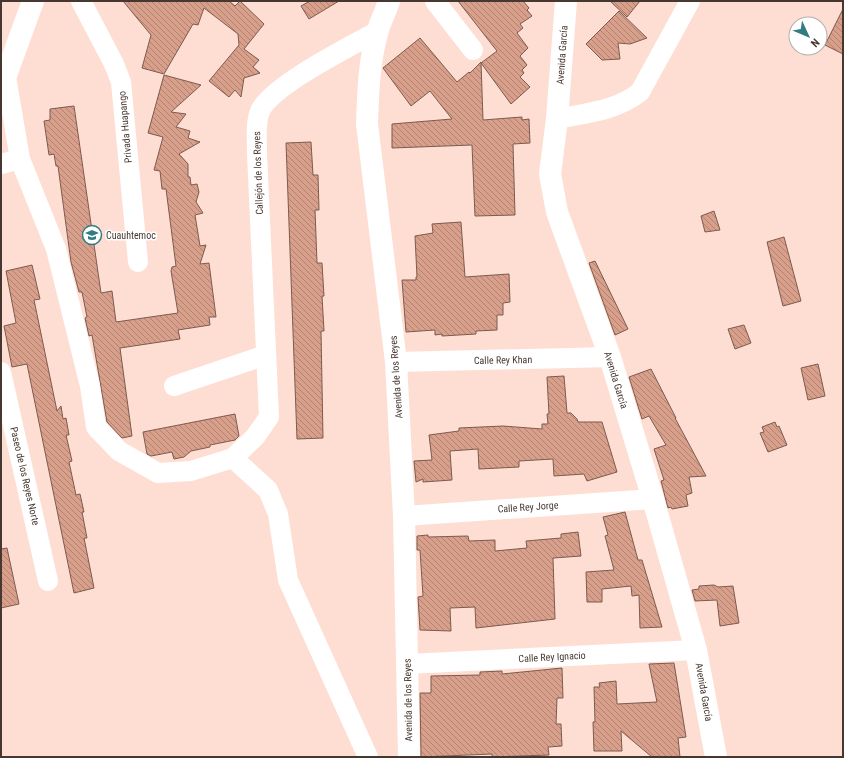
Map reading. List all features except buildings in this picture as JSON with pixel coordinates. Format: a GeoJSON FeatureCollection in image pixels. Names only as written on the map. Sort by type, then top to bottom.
{"type":"FeatureCollection","features":[{"type":"Feature","properties":{"kind":"main road"},"geometry":{"type":"LineString","coordinates":[[3,83],[33,1]]}},
{"type":"Feature","properties":{"kind":"main road","name":"Avenida de los Reyes"},"geometry":{"type":"LineString","coordinates":[[389,1],[378,31],[368,91],[367,124],[396,362],[404,516],[409,757]]}},
{"type":"Feature","properties":{"kind":"main road","name":"Avenida García"},"geometry":{"type":"LineString","coordinates":[[566,1],[557,119],[550,174],[553,194],[558,212],[610,357],[653,499],[696,650],[716,757]]}},
{"type":"Feature","properties":{"kind":"street","name":"Privada Huapango"},"geometry":{"type":"LineString","coordinates":[[81,1],[114,64],[121,82],[138,262]]}},
{"type":"Feature","properties":{"kind":"street"},"geometry":{"type":"LineString","coordinates":[[435,1],[473,50]]}},
{"type":"Feature","properties":{"kind":"street"},"geometry":{"type":"LineString","coordinates":[[557,119],[614,107],[628,101],[640,92],[690,1]]}},
{"type":"Feature","properties":{"kind":"street","name":"Callejón de los Reyes"},"geometry":{"type":"LineString","coordinates":[[233,458],[255,437],[269,417],[256,142],[256,129],[261,111],[272,96],[288,83],[378,31]]}},
{"type":"Feature","properties":{"kind":"street"},"geometry":{"type":"LineString","coordinates":[[3,83],[20,159],[56,249],[90,386],[96,426],[119,451],[158,473],[191,471],[233,458],[268,490],[278,514],[288,580],[368,757]]}},
{"type":"Feature","properties":{"kind":"street"},"geometry":{"type":"LineString","coordinates":[[1,164],[20,159]]}},
{"type":"Feature","properties":{"kind":"street"},"geometry":{"type":"LineString","coordinates":[[174,386],[266,355]]}},
{"type":"Feature","properties":{"kind":"street","name":"Calle Rey Khan"},"geometry":{"type":"LineString","coordinates":[[396,362],[610,357]]}},
{"type":"Feature","properties":{"kind":"street","name":"Paseo de los Reyes Norte"},"geometry":{"type":"LineString","coordinates":[[1,372],[48,580]]}},
{"type":"Feature","properties":{"kind":"street","name":"Calle Rey Jorge"},"geometry":{"type":"LineString","coordinates":[[404,516],[653,499]]}},
{"type":"Feature","properties":{"kind":"street","name":"Calle Rey Ignacio"},"geometry":{"type":"LineString","coordinates":[[407,664],[696,650]]}},
{"type":"Feature","properties":{"kind":"place","name":"Cuauhtemoc"},"geometry":{"type":"Point","coordinates":[92,235]}}]}
